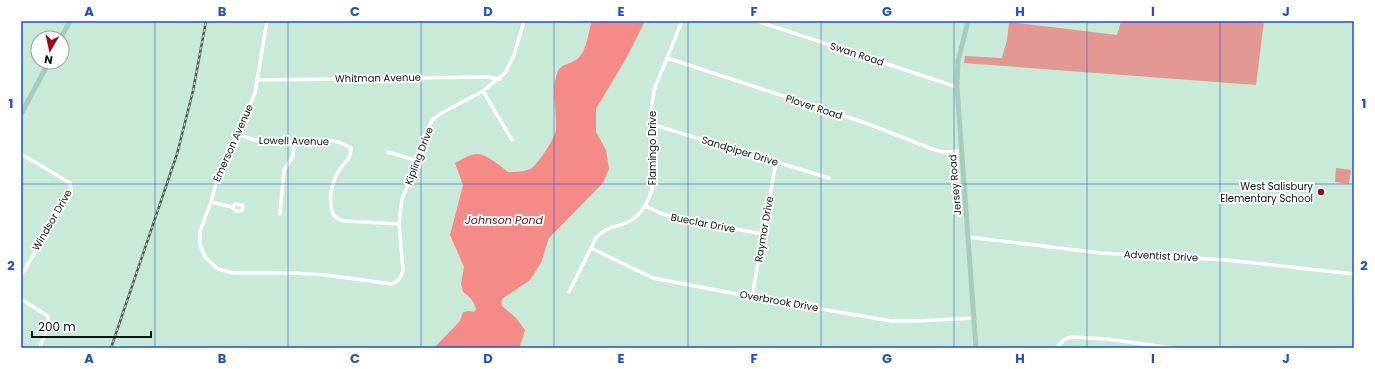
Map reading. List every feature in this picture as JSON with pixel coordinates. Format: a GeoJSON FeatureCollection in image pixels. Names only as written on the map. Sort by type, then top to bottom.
{"type":"FeatureCollection","features":[{"type":"Feature","properties":{"kind":"street"},"geometry":{"type":"LineString","coordinates":[[65,30],[70,21]]}},
{"type":"Feature","properties":{"kind":"street","name":"Emerson Avenue"},"geometry":{"type":"LineString","coordinates":[[267,21],[255,93],[218,176],[200,231],[200,245],[204,256],[223,271],[244,273],[293,272],[331,275],[392,284],[396,282]]}},
{"type":"Feature","properties":{"kind":"street","name":"Kipling Drive"},"geometry":{"type":"LineString","coordinates":[[396,282],[402,276],[403,270],[399,224],[402,199],[418,160],[423,140],[432,120],[440,114],[483,91],[506,73],[512,60],[524,21]]}},
{"type":"Feature","properties":{"kind":"street","name":"Flamingo Drive"},"geometry":{"type":"LineString","coordinates":[[569,292],[600,233],[610,227],[632,220],[637,216],[645,206],[652,190],[651,112],[654,90],[682,21]]}},
{"type":"Feature","properties":{"kind":"street","name":"Swan Road"},"geometry":{"type":"LineString","coordinates":[[756,21],[770,23],[957,87]]}},
{"type":"Feature","properties":{"kind":"street","name":"Jersey Road"},"geometry":{"type":"LineString","coordinates":[[968,21],[958,62],[957,87],[976,348]]}},
{"type":"Feature","properties":{"kind":"street","name":"Plover Road"},"geometry":{"type":"LineString","coordinates":[[667,58],[866,124],[932,150],[943,152],[961,152]]}},
{"type":"Feature","properties":{"kind":"street"},"geometry":{"type":"LineString","coordinates":[[21,114],[45,70]]}},
{"type":"Feature","properties":{"kind":"street","name":"Whitman Avenue"},"geometry":{"type":"LineString","coordinates":[[257,80],[500,78]]}},
{"type":"Feature","properties":{"kind":"street"},"geometry":{"type":"LineString","coordinates":[[483,91],[512,140]]}},
{"type":"Feature","properties":{"kind":"street","name":"Sandpiper Drive"},"geometry":{"type":"LineString","coordinates":[[651,124],[829,178]]}},
{"type":"Feature","properties":{"kind":"street","name":"Lowell Avenue"},"geometry":{"type":"LineString","coordinates":[[238,134],[254,140],[294,143],[323,140],[339,142],[350,148],[351,154],[349,160],[340,169],[332,186],[330,201],[331,212],[342,221],[399,224]]}},
{"type":"Feature","properties":{"kind":"street"},"geometry":{"type":"LineString","coordinates":[[280,214],[284,170],[293,156],[294,143]]}},
{"type":"Feature","properties":{"kind":"street"},"geometry":{"type":"LineString","coordinates":[[388,152],[418,160]]}},
{"type":"Feature","properties":{"kind":"street","name":"Windsor Drive"},"geometry":{"type":"LineString","coordinates":[[21,154],[70,182],[72,186],[69,194],[21,276]]}},
{"type":"Feature","properties":{"kind":"street","name":"Raymor Drive"},"geometry":{"type":"LineString","coordinates":[[752,297],[776,162]]}},
{"type":"Feature","properties":{"kind":"street"},"geometry":{"type":"LineString","coordinates":[[210,202],[232,207]]}},
{"type":"Feature","properties":{"kind":"street","name":"Bueclar Drive"},"geometry":{"type":"LineString","coordinates":[[645,206],[675,218],[763,234]]}},
{"type":"Feature","properties":{"kind":"street","name":"Adventist Drive"},"geometry":{"type":"LineString","coordinates":[[968,238],[1112,254],[1227,260],[1354,274]]}},
{"type":"Feature","properties":{"kind":"street","name":"Overbrook Drive"},"geometry":{"type":"LineString","coordinates":[[591,248],[653,278],[752,297],[891,321],[916,322],[974,318]]}},
{"type":"Feature","properties":{"kind":"street"},"geometry":{"type":"LineString","coordinates":[[21,299],[48,316],[48,323],[40,348]]}},
{"type":"Feature","properties":{"kind":"street"},"geometry":{"type":"LineString","coordinates":[[1058,348],[1063,341],[1072,337],[1107,339],[1172,348]]}},
{"type":"Feature","properties":{"kind":"shaded area"},"geometry":{"type":"Polygon","coordinates":[[[1121,21],[1264,21],[1256,85],[964,63],[965,56],[1002,58],[1007,40],[1009,22],[1117,35],[1121,21]]]}},
{"type":"Feature","properties":{"kind":"shaded area"},"geometry":{"type":"Polygon","coordinates":[[[1336,168],[1351,170],[1349,184],[1335,182],[1336,168]]]}},
{"type":"Feature","properties":{"kind":"water","name":"Johnson Pond"},"geometry":{"type":"Polygon","coordinates":[[[592,21],[645,21],[627,57],[596,109],[596,132],[606,150],[609,169],[603,183],[549,238],[541,263],[530,280],[502,299],[501,305],[516,318],[525,330],[520,346],[517,348],[434,348],[460,321],[463,312],[474,312],[476,309],[471,299],[463,292],[461,284],[464,267],[450,235],[463,185],[455,163],[463,158],[478,154],[490,159],[508,172],[520,172],[532,168],[535,165],[547,149],[556,129],[554,85],[558,71],[561,67],[580,57],[585,47],[592,21]]]}},
{"type":"Feature","properties":{"kind":"railway"},"geometry":{"type":"LineString","coordinates":[[111,348],[177,154],[193,91],[206,21]]}},
{"type":"Feature","properties":{"kind":"place","name":"West Salisbury Elementary School"},"geometry":{"type":"Point","coordinates":[1321,192]}}]}
